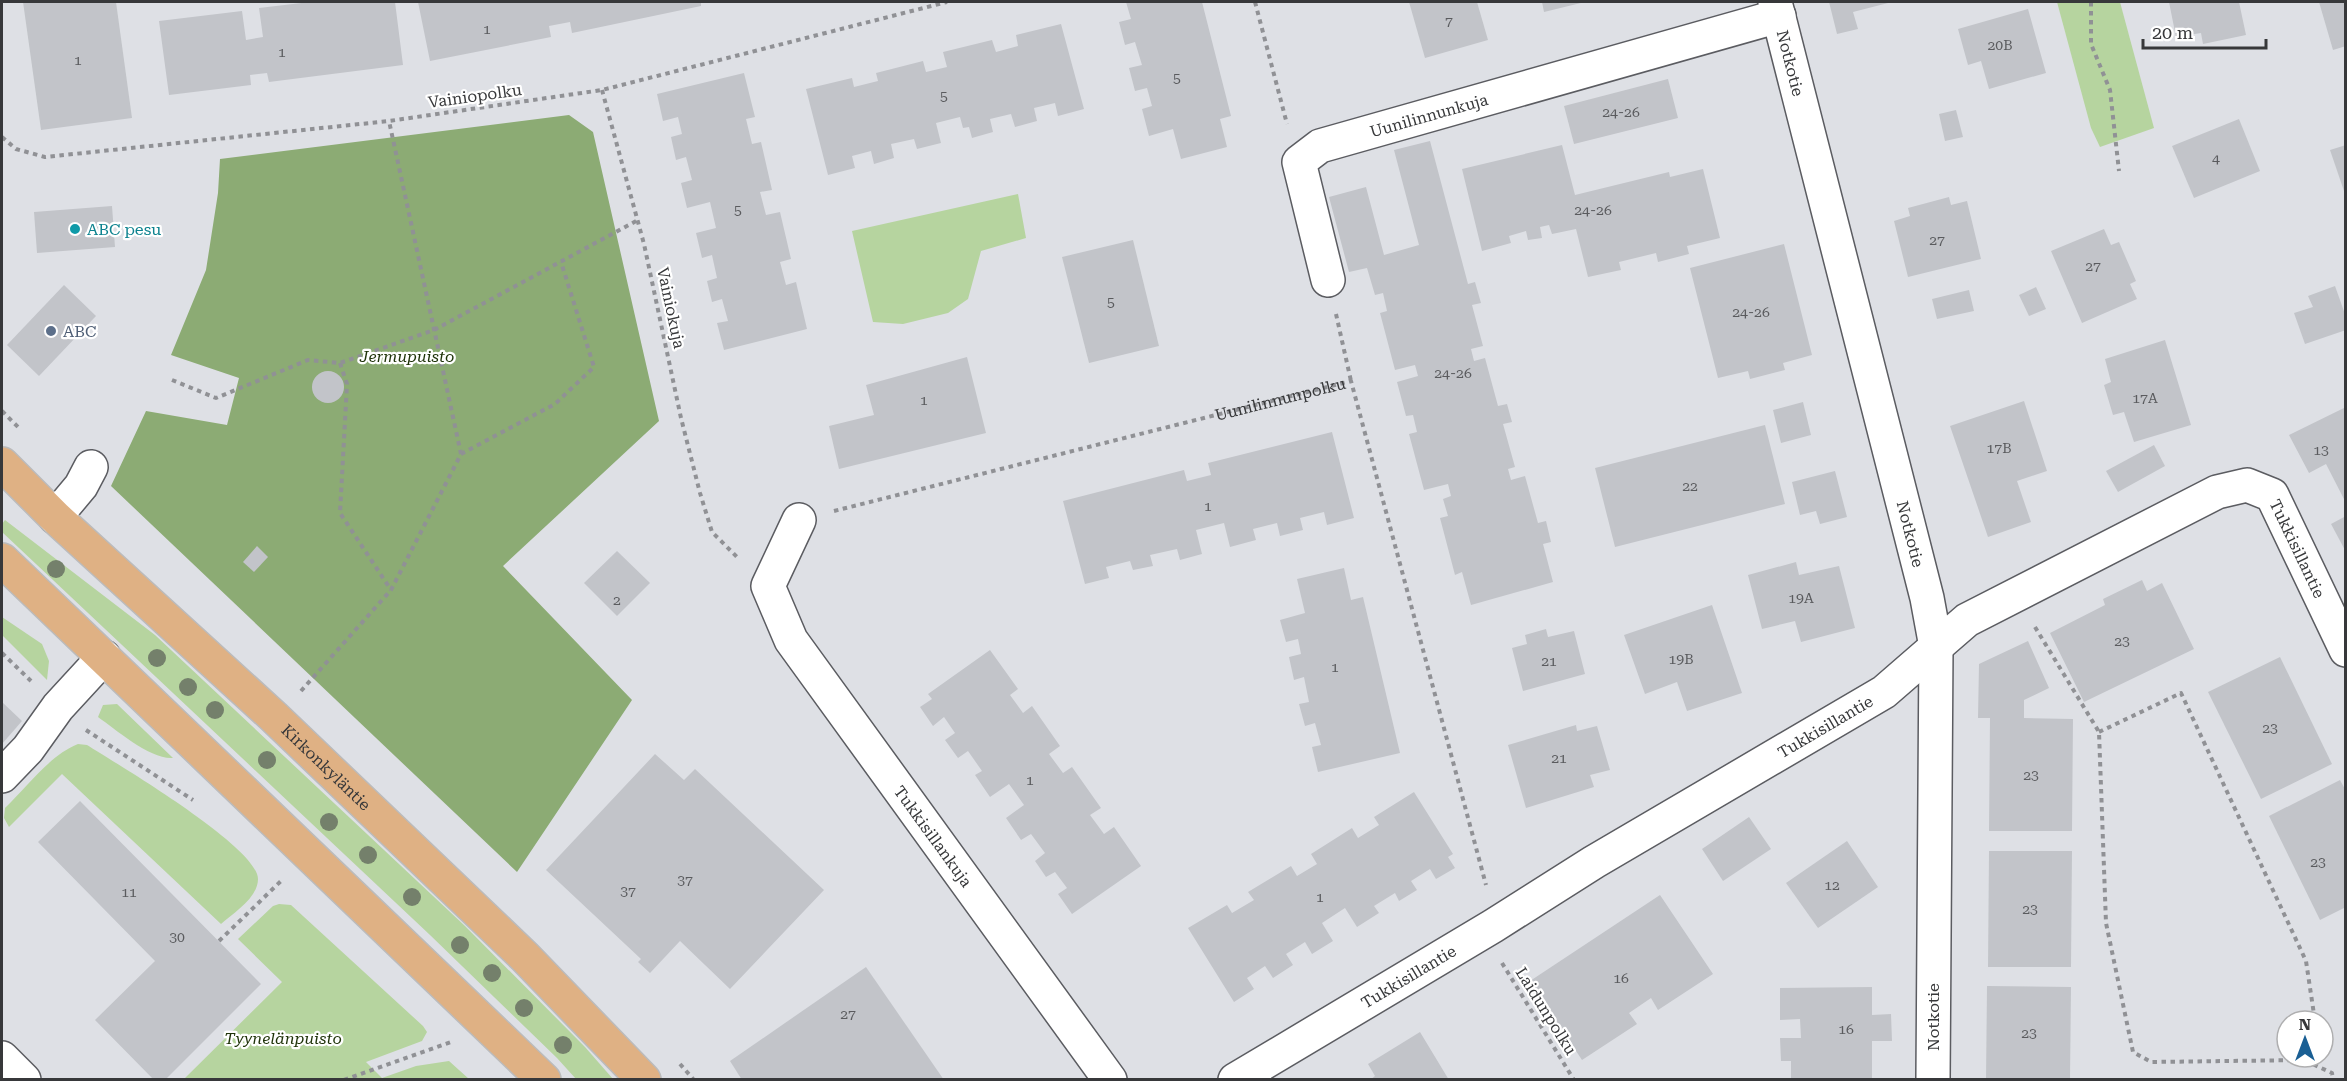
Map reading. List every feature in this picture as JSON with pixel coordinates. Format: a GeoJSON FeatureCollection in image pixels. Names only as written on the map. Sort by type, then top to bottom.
{"type":"FeatureCollection","features":[{"type":"Feature","properties":{"kind":"main road","name":"Kirkonkyläntie"},"geometry":{"type":"LineString","coordinates":[[2,464],[55,517],[274,717],[525,957],[644,1080]]}},
{"type":"Feature","properties":{"kind":"main road"},"geometry":{"type":"LineString","coordinates":[[2,560],[544,1080]]}},
{"type":"Feature","properties":{"kind":"street","name":"Uunilinnunkuja"},"geometry":{"type":"LineString","coordinates":[[1299,162],[1320,146],[1777,9]]}},
{"type":"Feature","properties":{"kind":"street","name":"Notkotie"},"geometry":{"type":"LineString","coordinates":[[1777,9],[1925,587],[1936,647],[1933,1080]]}},
{"type":"Feature","properties":{"kind":"street"},"geometry":{"type":"LineString","coordinates":[[1299,162],[1328,280]]}},
{"type":"Feature","properties":{"kind":"street"},"geometry":{"type":"LineString","coordinates":[[55,517],[81,486],[91,467]]}},
{"type":"Feature","properties":{"kind":"street","name":"Tukkisillantie"},"geometry":{"type":"LineString","coordinates":[[1235,1080],[1493,926],[1594,862],[1884,692],[1967,620],[2217,492],[2247,485],[2272,495],[2346,650]]}},
{"type":"Feature","properties":{"kind":"street","name":"Tukkisillankuja"},"geometry":{"type":"LineString","coordinates":[[799,520],[768,586],[791,640],[1110,1080]]}},
{"type":"Feature","properties":{"kind":"street"},"geometry":{"type":"LineString","coordinates":[[2,776],[28,749],[58,707],[104,657]]}},
{"type":"Feature","properties":{"kind":"street"},"geometry":{"type":"LineString","coordinates":[[2,1058],[24,1080]]}},
{"type":"Feature","properties":{"kind":"path","name":"Vainiopolku"},"geometry":{"type":"LineString","coordinates":[[2,137],[16,149],[45,157],[389,121],[602,90],[947,2]]}},
{"type":"Feature","properties":{"kind":"path"},"geometry":{"type":"LineString","coordinates":[[1255,2],[1299,162]]}},
{"type":"Feature","properties":{"kind":"path"},"geometry":{"type":"LineString","coordinates":[[2091,2],[2091,44],[2110,90],[2119,171]]}},
{"type":"Feature","properties":{"kind":"path","name":"Vainiokuja"},"geometry":{"type":"LineString","coordinates":[[602,90],[638,220],[681,418],[712,532]]}},
{"type":"Feature","properties":{"kind":"path"},"geometry":{"type":"LineString","coordinates":[[389,121],[461,454]]}},
{"type":"Feature","properties":{"kind":"path"},"geometry":{"type":"LineString","coordinates":[[172,380],[216,398],[308,360],[340,363],[434,330],[638,220]]}},
{"type":"Feature","properties":{"kind":"path"},"geometry":{"type":"LineString","coordinates":[[300,693],[391,590],[461,454],[555,404],[594,368],[561,261]]}},
{"type":"Feature","properties":{"kind":"path"},"geometry":{"type":"LineString","coordinates":[[1328,280],[1351,381]]}},
{"type":"Feature","properties":{"kind":"path"},"geometry":{"type":"LineString","coordinates":[[340,363],[347,384],[340,513],[391,590]]}},
{"type":"Feature","properties":{"kind":"path","name":"Uunilinnunpolku"},"geometry":{"type":"LineString","coordinates":[[799,520],[1351,381],[1489,896]]}},
{"type":"Feature","properties":{"kind":"path"},"geometry":{"type":"LineString","coordinates":[[2016,596],[2098,732],[2106,923],[2133,1052],[2151,1062],[2275,1060]]}},
{"type":"Feature","properties":{"kind":"path"},"geometry":{"type":"LineString","coordinates":[[2,653],[80,726],[173,785],[201,806]]}},
{"type":"Feature","properties":{"kind":"path"},"geometry":{"type":"LineString","coordinates":[[2098,732],[2181,693],[2306,961],[2313,1009]]}},
{"type":"Feature","properties":{"kind":"path"},"geometry":{"type":"LineString","coordinates":[[219,942],[284,879]]}},
{"type":"Feature","properties":{"kind":"path","name":"Laidunpolku"},"geometry":{"type":"LineString","coordinates":[[1498,955],[1574,1080]]}},
{"type":"Feature","properties":{"kind":"path"},"geometry":{"type":"LineString","coordinates":[[444,1033],[459,1049]]}},
{"type":"Feature","properties":{"kind":"path"},"geometry":{"type":"LineString","coordinates":[[344,1080],[452,1041]]}},
{"type":"Feature","properties":{"kind":"path"},"geometry":{"type":"LineString","coordinates":[[2323,1069],[2332,1073],[2333,1080]]}},
{"type":"Feature","properties":{"kind":"green space"},"geometry":{"type":"Polygon","coordinates":[[[2057,2],[2120,2],[2154,128],[2100,147],[2091,128],[2057,2]]]}},
{"type":"Feature","properties":{"kind":"green space","name":"Jermupuisto"},"geometry":{"type":"Polygon","coordinates":[[[569,115],[593,132],[659,421],[503,566],[632,700],[517,872],[111,486],[146,411],[227,425],[239,378],[171,355],[206,270],[218,193],[220,159],[569,115]]]}},
{"type":"Feature","properties":{"kind":"green space"},"geometry":{"type":"Polygon","coordinates":[[[1018,194],[1026,238],[981,251],[968,299],[948,313],[903,324],[873,322],[852,231],[1018,194]]]}},
{"type":"Feature","properties":{"kind":"green space"},"geometry":{"type":"Polygon","coordinates":[[[5,520],[155,635],[465,926],[585,1047],[613,1079],[576,1079],[430,935],[2,532],[2,524],[5,520]]]}},
{"type":"Feature","properties":{"kind":"green space"},"geometry":{"type":"Polygon","coordinates":[[[2,617],[42,644],[49,661],[47,680],[2,635],[2,617]]]}},
{"type":"Feature","properties":{"kind":"green space"},"geometry":{"type":"Polygon","coordinates":[[[117,704],[173,758],[154,754],[144,749],[98,717],[103,705],[117,704]]]}},
{"type":"Feature","properties":{"kind":"green space"},"geometry":{"type":"Polygon","coordinates":[[[78,744],[87,745],[154,787],[236,847],[252,865],[258,879],[257,886],[249,899],[221,924],[62,774],[9,827],[4,818],[5,808],[48,764],[78,744]]]}},
{"type":"Feature","properties":{"kind":"green space","name":"Tyynelänpuisto"},"geometry":{"type":"Polygon","coordinates":[[[291,905],[427,1032],[422,1041],[366,1062],[382,1078],[416,1066],[449,1061],[469,1079],[184,1079],[282,982],[238,939],[273,906],[291,905]]]}},
{"type":"Feature","properties":{"kind":"building"},"geometry":{"type":"Polygon","coordinates":[[[23,2],[116,2],[132,118],[41,130],[23,2]]]}},
{"type":"Feature","properties":{"kind":"building"},"geometry":{"type":"Polygon","coordinates":[[[310,2],[395,2],[403,65],[269,82],[267,73],[250,75],[251,85],[169,95],[159,21],[242,11],[246,40],[263,37],[259,8],[310,2]]]}},
{"type":"Feature","properties":{"kind":"building"},"geometry":{"type":"Polygon","coordinates":[[[418,2],[701,2],[701,6],[572,33],[570,22],[549,26],[551,37],[430,61],[418,2]]]}},
{"type":"Feature","properties":{"kind":"building"},"geometry":{"type":"Polygon","coordinates":[[[1126,2],[1202,2],[1231,116],[1220,119],[1227,147],[1181,159],[1173,129],[1149,136],[1142,109],[1152,106],[1147,88],[1135,91],[1129,68],[1142,65],[1135,42],[1125,45],[1119,22],[1131,19],[1126,2]]]}},
{"type":"Feature","properties":{"kind":"building"},"geometry":{"type":"Polygon","coordinates":[[[1409,2],[1477,2],[1488,40],[1425,58],[1409,2]]]}},
{"type":"Feature","properties":{"kind":"building"},"geometry":{"type":"Polygon","coordinates":[[[1542,2],[1585,2],[1544,12],[1542,2]]]}},
{"type":"Feature","properties":{"kind":"building"},"geometry":{"type":"Polygon","coordinates":[[[1829,2],[1892,2],[1853,12],[1858,29],[1837,34],[1829,2]]]}},
{"type":"Feature","properties":{"kind":"building"},"geometry":{"type":"Polygon","coordinates":[[[2169,2],[2239,2],[2246,35],[2203,44],[2201,33],[2176,37],[2169,2]]]}},
{"type":"Feature","properties":{"kind":"building"},"geometry":{"type":"Polygon","coordinates":[[[2319,2],[2346,2],[2346,46],[2333,50],[2319,2]]]}},
{"type":"Feature","properties":{"kind":"building"},"geometry":{"type":"Polygon","coordinates":[[[2028,9],[2046,73],[1989,89],[1981,61],[1968,65],[1958,29],[2028,9]]]}},
{"type":"Feature","properties":{"kind":"building"},"geometry":{"type":"Polygon","coordinates":[[[1061,24],[1084,109],[1058,116],[1055,103],[1034,108],[1037,121],[1015,127],[1011,114],[990,119],[993,132],[972,138],[969,127],[963,128],[960,117],[936,123],[941,143],[917,149],[914,139],[891,144],[894,158],[874,164],[871,151],[852,156],[855,168],[828,175],[806,89],[852,78],[854,87],[878,81],[876,73],[923,61],[926,72],[947,67],[943,52],[992,40],[996,52],[1018,46],[1016,35],[1061,24]]]}},
{"type":"Feature","properties":{"kind":"building"},"geometry":{"type":"Polygon","coordinates":[[[744,73],[755,117],[746,119],[752,144],[761,142],[772,190],[760,192],[766,215],[780,212],[791,259],[780,262],[786,285],[796,282],[807,329],[724,350],[717,323],[728,321],[722,299],[712,302],[707,281],[717,278],[712,255],[702,258],[696,233],[716,228],[710,202],[687,208],[681,183],[692,180],[686,157],[676,160],[671,137],[682,134],[678,117],[663,121],[657,94],[744,73]]]}},
{"type":"Feature","properties":{"kind":"building"},"geometry":{"type":"Polygon","coordinates":[[[1668,79],[1678,118],[1574,144],[1564,106],[1668,79]]]}},
{"type":"Feature","properties":{"kind":"building"},"geometry":{"type":"Polygon","coordinates":[[[1956,110],[1963,137],[1945,141],[1939,114],[1956,110]]]}},
{"type":"Feature","properties":{"kind":"building"},"geometry":{"type":"Polygon","coordinates":[[[2239,119],[2260,171],[2194,198],[2172,146],[2239,119]]]}},
{"type":"Feature","properties":{"kind":"building"},"geometry":{"type":"Polygon","coordinates":[[[1430,141],[1468,284],[1475,282],[1481,303],[1472,305],[1483,346],[1471,349],[1474,361],[1485,358],[1498,406],[1507,404],[1512,422],[1503,424],[1515,467],[1508,469],[1511,480],[1525,476],[1538,523],[1546,521],[1551,542],[1543,544],[1553,582],[1471,605],[1462,572],[1455,575],[1440,518],[1448,516],[1443,499],[1451,496],[1448,484],[1424,490],[1409,434],[1417,432],[1413,415],[1406,416],[1397,382],[1418,376],[1415,365],[1395,370],[1380,313],[1387,311],[1383,293],[1375,295],[1367,268],[1349,272],[1329,197],[1366,187],[1384,255],[1419,245],[1394,150],[1430,141]]]}},
{"type":"Feature","properties":{"kind":"building"},"geometry":{"type":"Polygon","coordinates":[[[1562,145],[1575,195],[1669,172],[1670,177],[1703,169],[1720,238],[1687,246],[1689,254],[1658,262],[1656,253],[1619,262],[1621,270],[1588,277],[1576,229],[1552,234],[1549,225],[1540,227],[1542,238],[1528,240],[1526,231],[1509,236],[1511,243],[1482,251],[1462,169],[1562,145]]]}},
{"type":"Feature","properties":{"kind":"building"},"geometry":{"type":"Polygon","coordinates":[[[2346,145],[2346,194],[2345,194],[2330,150],[2346,145]]]}},
{"type":"Feature","properties":{"kind":"building"},"geometry":{"type":"Polygon","coordinates":[[[1949,197],[1951,205],[1967,201],[1981,259],[1908,277],[1894,221],[1910,216],[1908,208],[1949,197]]]}},
{"type":"Feature","properties":{"kind":"building","name":"ABC pesu"},"geometry":{"type":"Polygon","coordinates":[[[112,206],[115,247],[37,253],[34,212],[112,206]]]}},
{"type":"Feature","properties":{"kind":"building"},"geometry":{"type":"Polygon","coordinates":[[[2104,229],[2111,245],[2119,242],[2136,281],[2130,284],[2137,299],[2082,323],[2051,251],[2104,229]]]}},
{"type":"Feature","properties":{"kind":"building"},"geometry":{"type":"Polygon","coordinates":[[[1133,240],[1159,346],[1089,363],[1062,257],[1133,240]]]}},
{"type":"Feature","properties":{"kind":"building"},"geometry":{"type":"Polygon","coordinates":[[[1784,244],[1812,355],[1783,363],[1785,370],[1750,379],[1748,371],[1718,378],[1690,268],[1784,244]]]}},
{"type":"Feature","properties":{"kind":"building"},"geometry":{"type":"Polygon","coordinates":[[[64,285],[96,316],[39,376],[7,345],[64,285]]]}},
{"type":"Feature","properties":{"kind":"building"},"geometry":{"type":"Polygon","coordinates":[[[2335,286],[2346,317],[2346,330],[2305,344],[2294,313],[2313,307],[2308,296],[2335,286]]]}},
{"type":"Feature","properties":{"kind":"building"},"geometry":{"type":"Polygon","coordinates":[[[2036,287],[2046,309],[2029,316],[2019,295],[2036,287]]]}},
{"type":"Feature","properties":{"kind":"building"},"geometry":{"type":"Polygon","coordinates":[[[1969,290],[1974,311],[1937,319],[1932,299],[1969,290]]]}},
{"type":"Feature","properties":{"kind":"building"},"geometry":{"type":"Polygon","coordinates":[[[2165,340],[2191,425],[2134,442],[2124,412],[2113,415],[2104,385],[2111,382],[2105,359],[2165,340]]]}},
{"type":"Feature","properties":{"kind":"building"},"geometry":{"type":"Polygon","coordinates":[[[967,357],[986,433],[839,469],[829,426],[874,415],[866,385],[967,357]]]}},
{"type":"Feature","properties":{"kind":"building"},"geometry":{"type":"Polygon","coordinates":[[[328,371],[340,375],[344,387],[340,399],[328,403],[316,399],[312,387],[316,375],[328,371]]]}},
{"type":"Feature","properties":{"kind":"building"},"geometry":{"type":"Polygon","coordinates":[[[2024,401],[2047,471],[2017,481],[2031,522],[1988,537],[1950,426],[2024,401]]]}},
{"type":"Feature","properties":{"kind":"building"},"geometry":{"type":"Polygon","coordinates":[[[1803,402],[1811,435],[1781,443],[1773,410],[1803,402]]]}},
{"type":"Feature","properties":{"kind":"building"},"geometry":{"type":"Polygon","coordinates":[[[2346,407],[2346,503],[2326,464],[2309,473],[2289,435],[2346,407]]]}},
{"type":"Feature","properties":{"kind":"building"},"geometry":{"type":"Polygon","coordinates":[[[1765,425],[1785,504],[1615,547],[1595,468],[1765,425]]]}},
{"type":"Feature","properties":{"kind":"building"},"geometry":{"type":"Polygon","coordinates":[[[1332,432],[1354,518],[1327,525],[1324,512],[1300,518],[1303,530],[1280,536],[1277,523],[1253,529],[1256,540],[1230,547],[1224,523],[1196,530],[1202,554],[1180,560],[1177,549],[1150,555],[1153,566],[1133,570],[1130,561],[1106,567],[1109,578],[1085,584],[1063,501],[1184,470],[1187,481],[1211,475],[1208,463],[1332,432]]]}},
{"type":"Feature","properties":{"kind":"building"},"geometry":{"type":"Polygon","coordinates":[[[2154,445],[2165,466],[2118,492],[2106,471],[2154,445]]]}},
{"type":"Feature","properties":{"kind":"building"},"geometry":{"type":"Polygon","coordinates":[[[1835,471],[1847,517],[1820,524],[1816,511],[1800,515],[1792,482],[1835,471]]]}},
{"type":"Feature","properties":{"kind":"building"},"geometry":{"type":"Polygon","coordinates":[[[2346,516],[2346,552],[2331,524],[2346,516]]]}},
{"type":"Feature","properties":{"kind":"building"},"geometry":{"type":"Polygon","coordinates":[[[257,546],[268,557],[254,572],[243,562],[257,546]]]}},
{"type":"Feature","properties":{"kind":"building"},"geometry":{"type":"Polygon","coordinates":[[[617,551],[650,583],[617,616],[584,583],[617,551]]]}},
{"type":"Feature","properties":{"kind":"building"},"geometry":{"type":"Polygon","coordinates":[[[1796,562],[1799,575],[1839,566],[1855,628],[1801,642],[1795,621],[1762,629],[1748,575],[1796,562]]]}},
{"type":"Feature","properties":{"kind":"building"},"geometry":{"type":"Polygon","coordinates":[[[1344,568],[1351,600],[1363,597],[1400,753],[1318,772],[1312,747],[1321,745],[1315,723],[1305,726],[1299,704],[1309,702],[1304,677],[1294,680],[1289,657],[1301,654],[1298,639],[1286,642],[1280,620],[1305,613],[1297,579],[1344,568]]]}},
{"type":"Feature","properties":{"kind":"building"},"geometry":{"type":"Polygon","coordinates":[[[2142,580],[2147,591],[2162,583],[2194,649],[2084,702],[2050,633],[2105,605],[2103,599],[2142,580]]]}},
{"type":"Feature","properties":{"kind":"building"},"geometry":{"type":"Polygon","coordinates":[[[1712,605],[1742,693],[1687,711],[1677,682],[1645,694],[1624,635],[1712,605]]]}},
{"type":"Feature","properties":{"kind":"building"},"geometry":{"type":"Polygon","coordinates":[[[1546,629],[1548,637],[1574,631],[1585,674],[1523,691],[1512,648],[1527,644],[1525,635],[1546,629]]]}},
{"type":"Feature","properties":{"kind":"building"},"geometry":{"type":"Polygon","coordinates":[[[2028,641],[2049,688],[2024,700],[2024,718],[2073,719],[2072,831],[1989,831],[1990,718],[1978,718],[1979,664],[2028,641]]]}},
{"type":"Feature","properties":{"kind":"building"},"geometry":{"type":"Polygon","coordinates":[[[990,650],[1018,689],[1010,695],[1023,713],[1032,706],[1060,746],[1049,754],[1063,773],[1072,767],[1101,808],[1090,815],[1104,834],[1114,827],[1141,866],[1072,914],[1058,894],[1067,888],[1055,872],[1046,877],[1035,861],[1045,853],[1031,834],[1021,840],[1006,818],[1024,805],[1009,784],[990,797],[975,775],[982,771],[968,751],[958,758],[945,740],[955,733],[944,717],[933,726],[920,707],[932,699],[928,694],[990,650]]]}},
{"type":"Feature","properties":{"kind":"building"},"geometry":{"type":"Polygon","coordinates":[[[2280,657],[2332,764],[2261,799],[2208,692],[2280,657]]]}},
{"type":"Feature","properties":{"kind":"building"},"geometry":{"type":"Polygon","coordinates":[[[2,702],[22,721],[2,744],[2,702]]]}},
{"type":"Feature","properties":{"kind":"building"},"geometry":{"type":"Polygon","coordinates":[[[1576,725],[1577,731],[1597,726],[1610,770],[1590,775],[1594,787],[1526,808],[1508,745],[1576,725]]]}},
{"type":"Feature","properties":{"kind":"building"},"geometry":{"type":"Polygon","coordinates":[[[655,754],[684,780],[695,769],[824,890],[730,989],[680,941],[650,973],[638,962],[641,959],[546,870],[655,754]]]}},
{"type":"Feature","properties":{"kind":"building"},"geometry":{"type":"Polygon","coordinates":[[[2340,780],[2346,791],[2346,907],[2320,920],[2269,816],[2340,780]]]}},
{"type":"Feature","properties":{"kind":"building"},"geometry":{"type":"Polygon","coordinates":[[[1414,792],[1453,854],[1448,857],[1455,868],[1436,879],[1430,869],[1411,881],[1417,890],[1399,901],[1395,893],[1374,906],[1379,913],[1357,927],[1345,908],[1322,923],[1333,941],[1312,954],[1305,942],[1286,954],[1293,965],[1273,978],[1265,966],[1247,978],[1254,989],[1234,1002],[1188,928],[1227,905],[1232,913],[1254,900],[1248,892],[1291,866],[1297,876],[1317,864],[1311,854],[1352,828],[1358,838],[1379,825],[1374,817],[1414,792]]]}},
{"type":"Feature","properties":{"kind":"building"},"geometry":{"type":"Polygon","coordinates":[[[80,801],[261,984],[165,1080],[154,1080],[95,1020],[155,961],[38,842],[80,801]]]}},
{"type":"Feature","properties":{"kind":"building"},"geometry":{"type":"Polygon","coordinates":[[[1749,817],[1771,849],[1723,881],[1702,849],[1749,817]]]}},
{"type":"Feature","properties":{"kind":"building"},"geometry":{"type":"Polygon","coordinates":[[[1847,841],[1878,887],[1818,928],[1786,883],[1847,841]]]}},
{"type":"Feature","properties":{"kind":"building"},"geometry":{"type":"Polygon","coordinates":[[[1989,851],[2072,851],[2071,967],[1988,967],[1989,851]]]}},
{"type":"Feature","properties":{"kind":"building"},"geometry":{"type":"Polygon","coordinates":[[[1660,895],[1713,974],[1658,1010],[1651,998],[1629,1013],[1637,1024],[1582,1060],[1530,981],[1660,895]]]}},
{"type":"Feature","properties":{"kind":"building"},"geometry":{"type":"Polygon","coordinates":[[[866,967],[944,1080],[742,1080],[730,1061],[866,967]]]}},
{"type":"Feature","properties":{"kind":"building"},"geometry":{"type":"Polygon","coordinates":[[[1987,986],[2071,987],[2070,1080],[1986,1080],[1987,986]]]}},
{"type":"Feature","properties":{"kind":"building"},"geometry":{"type":"Polygon","coordinates":[[[1872,987],[1872,1015],[1891,1014],[1892,1041],[1872,1041],[1872,1080],[1791,1080],[1791,1061],[1781,1061],[1780,1038],[1801,1038],[1800,1019],[1780,1020],[1780,988],[1872,987]]]}},
{"type":"Feature","properties":{"kind":"building"},"geometry":{"type":"Polygon","coordinates":[[[1420,1032],[1449,1080],[1370,1080],[1375,1076],[1368,1064],[1420,1032]]]}},
{"type":"Feature","properties":{"kind":"place","name":"ABC pesu"},"geometry":{"type":"Point","coordinates":[75,229]}},
{"type":"Feature","properties":{"kind":"place","name":"ABC"},"geometry":{"type":"Point","coordinates":[51,331]}}]}
